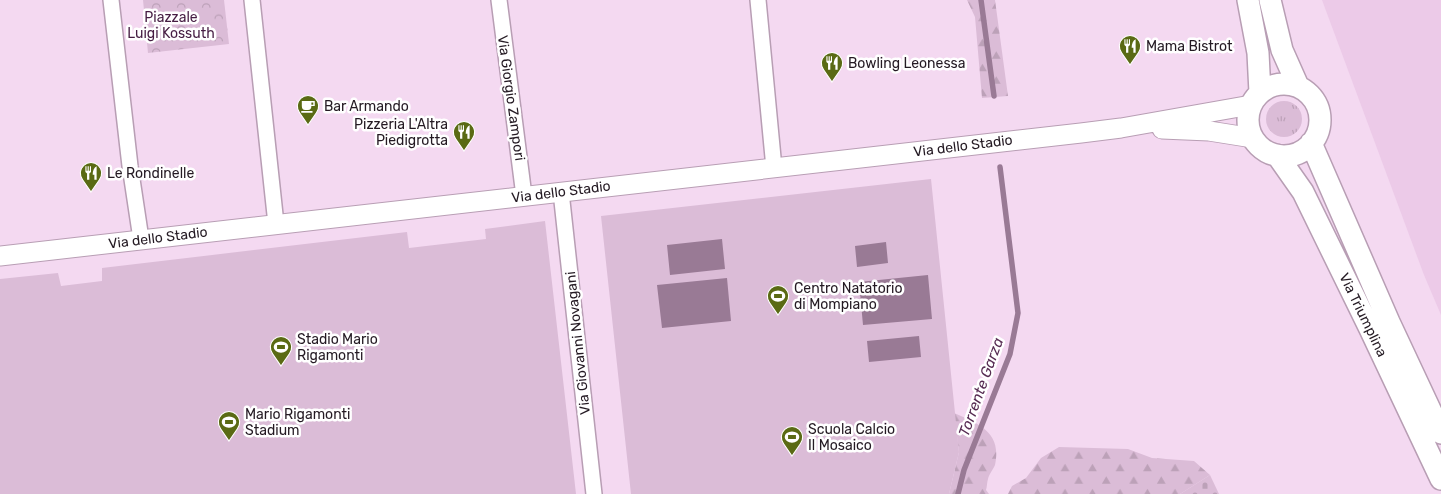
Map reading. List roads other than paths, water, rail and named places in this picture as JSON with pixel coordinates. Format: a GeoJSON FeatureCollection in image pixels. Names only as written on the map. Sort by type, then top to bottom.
{"type":"FeatureCollection","features":[{"type":"Feature","properties":{"kind":"main road"},"geometry":{"type":"LineString","coordinates":[[1248,0],[1258,53],[1256,99],[1248,122],[1253,138]]}},
{"type":"Feature","properties":{"kind":"main road"},"geometry":{"type":"LineString","coordinates":[[1270,0],[1282,50],[1298,86]]}},
{"type":"Feature","properties":{"kind":"main road"},"geometry":{"type":"LineString","coordinates":[[1256,99],[1268,87],[1288,84],[1298,86],[1306,91],[1313,98],[1318,108],[1320,121],[1318,133],[1311,143],[1304,150],[1295,154],[1277,155]]}},
{"type":"Feature","properties":{"kind":"main road","name":"Via Triumplina"},"geometry":{"type":"LineString","coordinates":[[1253,138],[1263,149],[1277,155],[1303,192],[1441,479]]}},
{"type":"Feature","properties":{"kind":"main road","name":"Via Triumplina"},"geometry":{"type":"LineString","coordinates":[[1311,143],[1385,313],[1441,434]]}},
{"type":"Feature","properties":{"kind":"street"},"geometry":{"type":"LineString","coordinates":[[111,0],[130,166],[141,240]]}},
{"type":"Feature","properties":{"kind":"street"},"geometry":{"type":"LineString","coordinates":[[252,0],[276,224]]}},
{"type":"Feature","properties":{"kind":"street","name":"Via Giorgio Zampori"},"geometry":{"type":"LineString","coordinates":[[498,0],[524,196]]}},
{"type":"Feature","properties":{"kind":"street"},"geometry":{"type":"LineString","coordinates":[[758,0],[774,168]]}},
{"type":"Feature","properties":{"kind":"street","name":"Via dello Stadio"},"geometry":{"type":"LineString","coordinates":[[0,256],[1081,133],[1121,128],[1256,99]]}},
{"type":"Feature","properties":{"kind":"street","name":"Via dello Stadio"},"geometry":{"type":"LineString","coordinates":[[1121,128],[1209,131],[1253,138]]}},
{"type":"Feature","properties":{"kind":"street","name":"Via Giovanni Novagani"},"geometry":{"type":"LineString","coordinates":[[561,192],[594,494]]}},
{"type":"Feature","properties":{"kind":"waterway","name":"Torrente Garza"},"geometry":{"type":"LineString","coordinates":[[981,0],[994,96]]}},
{"type":"Feature","properties":{"kind":"waterway","name":"Torrente Garza"},"geometry":{"type":"LineString","coordinates":[[958,494],[964,470],[1010,354],[1018,313],[1000,167]]}},
{"type":"Feature","properties":{"kind":"place","name":"Mama Bistrot"},"geometry":{"type":"Point","coordinates":[1130,65]}},
{"type":"Feature","properties":{"kind":"place","name":"Bowling Leonessa"},"geometry":{"type":"Point","coordinates":[832,82]}},
{"type":"Feature","properties":{"kind":"place","name":"Bar Armando"},"geometry":{"type":"Point","coordinates":[308,125]}},
{"type":"Feature","properties":{"kind":"place","name":"Pizzeria L'Altra Piedigrotta"},"geometry":{"type":"Point","coordinates":[464,151]}},
{"type":"Feature","properties":{"kind":"place","name":"Le Rondinelle"},"geometry":{"type":"Point","coordinates":[91,192]}},
{"type":"Feature","properties":{"kind":"place","name":"Centro Natatorio di Mompiano"},"geometry":{"type":"Point","coordinates":[778,315]}},
{"type":"Feature","properties":{"kind":"place","name":"Stadio Mario Rigamonti"},"geometry":{"type":"Point","coordinates":[281,366]}},
{"type":"Feature","properties":{"kind":"place","name":"Mario Rigamonti Stadium"},"geometry":{"type":"Point","coordinates":[229,441]}},
{"type":"Feature","properties":{"kind":"place","name":"Scuola Calcio Il Mosaico"},"geometry":{"type":"Point","coordinates":[792,456]}},
{"type":"Feature","properties":{"kind":"park label","name":"Piazzale Luigi Kossuth"},"geometry":{"type":"Point","coordinates":[171,25]}}]}
